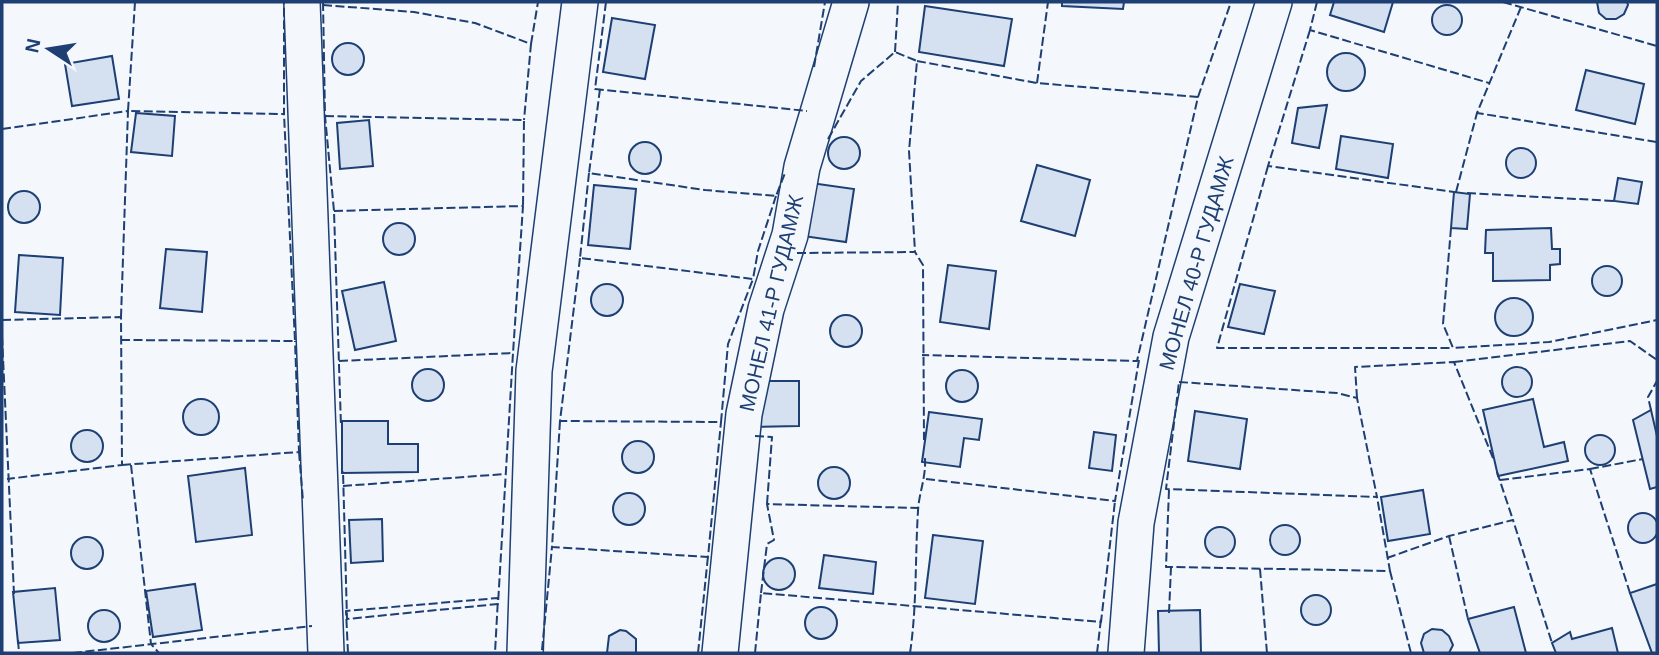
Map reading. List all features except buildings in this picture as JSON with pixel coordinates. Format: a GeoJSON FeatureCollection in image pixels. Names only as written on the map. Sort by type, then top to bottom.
{"type":"FeatureCollection","features":[{"type":"Feature","properties":{"kind":"street"},"geometry":{"type":"LineString","coordinates":[[302,2],[326,653]]}},
{"type":"Feature","properties":{"kind":"street"},"geometry":{"type":"LineString","coordinates":[[525,653],[534,371],[580,2]]}},
{"type":"Feature","properties":{"kind":"street","name":"МОНЕЛ 41-Р ГУДАМЖ"},"geometry":{"type":"LineString","coordinates":[[720,653],[744,414],[766,309],[790,235],[802,167],[851,2]]}},
{"type":"Feature","properties":{"kind":"street","name":"МОНЕЛ 40-Р ГУДАМЖ"},"geometry":{"type":"LineString","coordinates":[[1126,653],[1136,523],[1171,337],[1274,2]]}},
{"type":"Feature","properties":{"kind":"fence"},"geometry":{"type":"LineString","coordinates":[[135,2],[128,111],[284,114],[284,2]]}},
{"type":"Feature","properties":{"kind":"fence"},"geometry":{"type":"LineString","coordinates":[[323,2],[325,116],[334,211],[341,426]]}},
{"type":"Feature","properties":{"kind":"fence"},"geometry":{"type":"LineString","coordinates":[[531,44],[538,2]]}},
{"type":"Feature","properties":{"kind":"fence"},"geometry":{"type":"LineString","coordinates":[[606,2],[595,89],[807,111]]}},
{"type":"Feature","properties":{"kind":"fence"},"geometry":{"type":"LineString","coordinates":[[814,67],[825,2]]}},
{"type":"Feature","properties":{"kind":"fence"},"geometry":{"type":"LineString","coordinates":[[895,52],[898,2]]}},
{"type":"Feature","properties":{"kind":"fence"},"geometry":{"type":"LineString","coordinates":[[1037,83],[1048,2]]}},
{"type":"Feature","properties":{"kind":"fence"},"geometry":{"type":"LineString","coordinates":[[1198,97],[1231,2]]}},
{"type":"Feature","properties":{"kind":"fence"},"geometry":{"type":"LineString","coordinates":[[1317,2],[1310,30],[1489,83]]}},
{"type":"Feature","properties":{"kind":"fence"},"geometry":{"type":"LineString","coordinates":[[1503,2],[1657,46]]}},
{"type":"Feature","properties":{"kind":"fence"},"geometry":{"type":"LineString","coordinates":[[323,5],[414,12],[475,23],[531,44],[524,120]]}},
{"type":"Feature","properties":{"kind":"fence"},"geometry":{"type":"LineString","coordinates":[[1521,7],[1477,113],[1657,142]]}},
{"type":"Feature","properties":{"kind":"fence"},"geometry":{"type":"LineString","coordinates":[[1310,30],[1268,166],[1454,192]]}},
{"type":"Feature","properties":{"kind":"fence"},"geometry":{"type":"LineString","coordinates":[[828,139],[861,81],[895,52],[917,61],[909,151],[915,252]]}},
{"type":"Feature","properties":{"kind":"fence"},"geometry":{"type":"LineString","coordinates":[[917,61],[1037,83],[1198,97],[1137,361],[922,355]]}},
{"type":"Feature","properties":{"kind":"fence"},"geometry":{"type":"LineString","coordinates":[[600,89],[589,173],[705,190],[776,196],[785,173]]}},
{"type":"Feature","properties":{"kind":"fence"},"geometry":{"type":"LineString","coordinates":[[2,129],[128,111],[121,317]]}},
{"type":"Feature","properties":{"kind":"fence"},"geometry":{"type":"LineString","coordinates":[[1456,192],[1477,113]]}},
{"type":"Feature","properties":{"kind":"fence"},"geometry":{"type":"LineString","coordinates":[[121,340],[295,341],[284,114]]}},
{"type":"Feature","properties":{"kind":"fence"},"geometry":{"type":"LineString","coordinates":[[325,116],[524,120],[523,206]]}},
{"type":"Feature","properties":{"kind":"fence"},"geometry":{"type":"LineString","coordinates":[[1268,166],[1217,348],[1453,348]]}},
{"type":"Feature","properties":{"kind":"fence"},"geometry":{"type":"LineString","coordinates":[[589,173],[580,258],[753,279],[758,251],[776,196]]}},
{"type":"Feature","properties":{"kind":"fence"},"geometry":{"type":"LineString","coordinates":[[1467,193],[1614,201]]}},
{"type":"Feature","properties":{"kind":"fence"},"geometry":{"type":"LineString","coordinates":[[334,211],[523,206],[513,353]]}},
{"type":"Feature","properties":{"kind":"fence"},"geometry":{"type":"LineString","coordinates":[[1451,228],[1443,324],[1453,348],[1549,342],[1657,320]]}},
{"type":"Feature","properties":{"kind":"fence"},"geometry":{"type":"LineString","coordinates":[[797,253],[915,252],[923,265],[924,440]]}},
{"type":"Feature","properties":{"kind":"fence"},"geometry":{"type":"LineString","coordinates":[[580,258],[560,421],[721,422],[728,344],[753,279]]}},
{"type":"Feature","properties":{"kind":"fence"},"geometry":{"type":"LineString","coordinates":[[2,320],[121,317],[122,465],[7,479]]}},
{"type":"Feature","properties":{"kind":"fence"},"geometry":{"type":"LineString","coordinates":[[2,336],[14,594]]}},
{"type":"Feature","properties":{"kind":"fence"},"geometry":{"type":"LineString","coordinates":[[122,465],[299,452],[295,341]]}},
{"type":"Feature","properties":{"kind":"fence"},"geometry":{"type":"LineString","coordinates":[[1454,362],[1630,341],[1657,360]]}},
{"type":"Feature","properties":{"kind":"fence"},"geometry":{"type":"LineString","coordinates":[[339,361],[513,353],[498,604],[347,619],[343,471]]}},
{"type":"Feature","properties":{"kind":"fence"},"geometry":{"type":"LineString","coordinates":[[926,479],[1115,501],[1139,360]]}},
{"type":"Feature","properties":{"kind":"fence"},"geometry":{"type":"LineString","coordinates":[[1357,398],[1355,367],[1454,362],[1493,458]]}},
{"type":"Feature","properties":{"kind":"fence"},"geometry":{"type":"LineString","coordinates":[[1651,410],[1648,397],[1657,381]]}},
{"type":"Feature","properties":{"kind":"fence"},"geometry":{"type":"LineString","coordinates":[[1179,382],[1337,393],[1357,398],[1377,497],[1166,489],[1179,382]]}},
{"type":"Feature","properties":{"kind":"fence"},"geometry":{"type":"LineString","coordinates":[[560,421],[552,547],[708,557],[721,422]]}},
{"type":"Feature","properties":{"kind":"fence"},"geometry":{"type":"LineString","coordinates":[[755,436],[772,437],[767,504]]}},
{"type":"Feature","properties":{"kind":"fence"},"geometry":{"type":"LineString","coordinates":[[299,452],[303,501]]}},
{"type":"Feature","properties":{"kind":"fence"},"geometry":{"type":"LineString","coordinates":[[910,653],[918,511],[925,458]]}},
{"type":"Feature","properties":{"kind":"fence"},"geometry":{"type":"LineString","coordinates":[[1590,469],[1643,459]]}},
{"type":"Feature","properties":{"kind":"fence"},"geometry":{"type":"LineString","coordinates":[[131,465],[151,644],[159,653]]}},
{"type":"Feature","properties":{"kind":"fence"},"geometry":{"type":"LineString","coordinates":[[1500,480],[1590,469],[1630,593]]}},
{"type":"Feature","properties":{"kind":"fence"},"geometry":{"type":"LineString","coordinates":[[1497,472],[1513,520]]}},
{"type":"Feature","properties":{"kind":"fence"},"geometry":{"type":"LineString","coordinates":[[343,486],[505,474]]}},
{"type":"Feature","properties":{"kind":"fence"},"geometry":{"type":"LineString","coordinates":[[1169,490],[1166,567],[1390,571],[1377,497]]}},
{"type":"Feature","properties":{"kind":"fence"},"geometry":{"type":"LineString","coordinates":[[755,653],[761,593],[1101,622],[1115,501]]}},
{"type":"Feature","properties":{"kind":"fence"},"geometry":{"type":"LineString","coordinates":[[761,593],[767,544],[774,540],[767,504],[918,508]]}},
{"type":"Feature","properties":{"kind":"fence"},"geometry":{"type":"LineString","coordinates":[[1387,558],[1449,536],[1513,520],[1552,643]]}},
{"type":"Feature","properties":{"kind":"fence"},"geometry":{"type":"LineString","coordinates":[[1449,536],[1468,619]]}},
{"type":"Feature","properties":{"kind":"fence"},"geometry":{"type":"LineString","coordinates":[[542,650],[552,547]]}},
{"type":"Feature","properties":{"kind":"fence"},"geometry":{"type":"LineString","coordinates":[[698,653],[708,556]]}},
{"type":"Feature","properties":{"kind":"fence"},"geometry":{"type":"LineString","coordinates":[[1169,613],[1171,567]]}},
{"type":"Feature","properties":{"kind":"fence"},"geometry":{"type":"LineString","coordinates":[[1260,569],[1267,653]]}},
{"type":"Feature","properties":{"kind":"fence"},"geometry":{"type":"LineString","coordinates":[[1390,571],[1411,653]]}},
{"type":"Feature","properties":{"kind":"fence"},"geometry":{"type":"LineString","coordinates":[[348,653],[346,611],[498,598],[495,653]]}},
{"type":"Feature","properties":{"kind":"fence"},"geometry":{"type":"LineString","coordinates":[[1097,653],[1101,619]]}},
{"type":"Feature","properties":{"kind":"fence"},"geometry":{"type":"LineString","coordinates":[[73,653],[312,626]]}},
{"type":"Feature","properties":{"kind":"fence"},"geometry":{"type":"LineString","coordinates":[[18,640],[19,653]]}}]}
